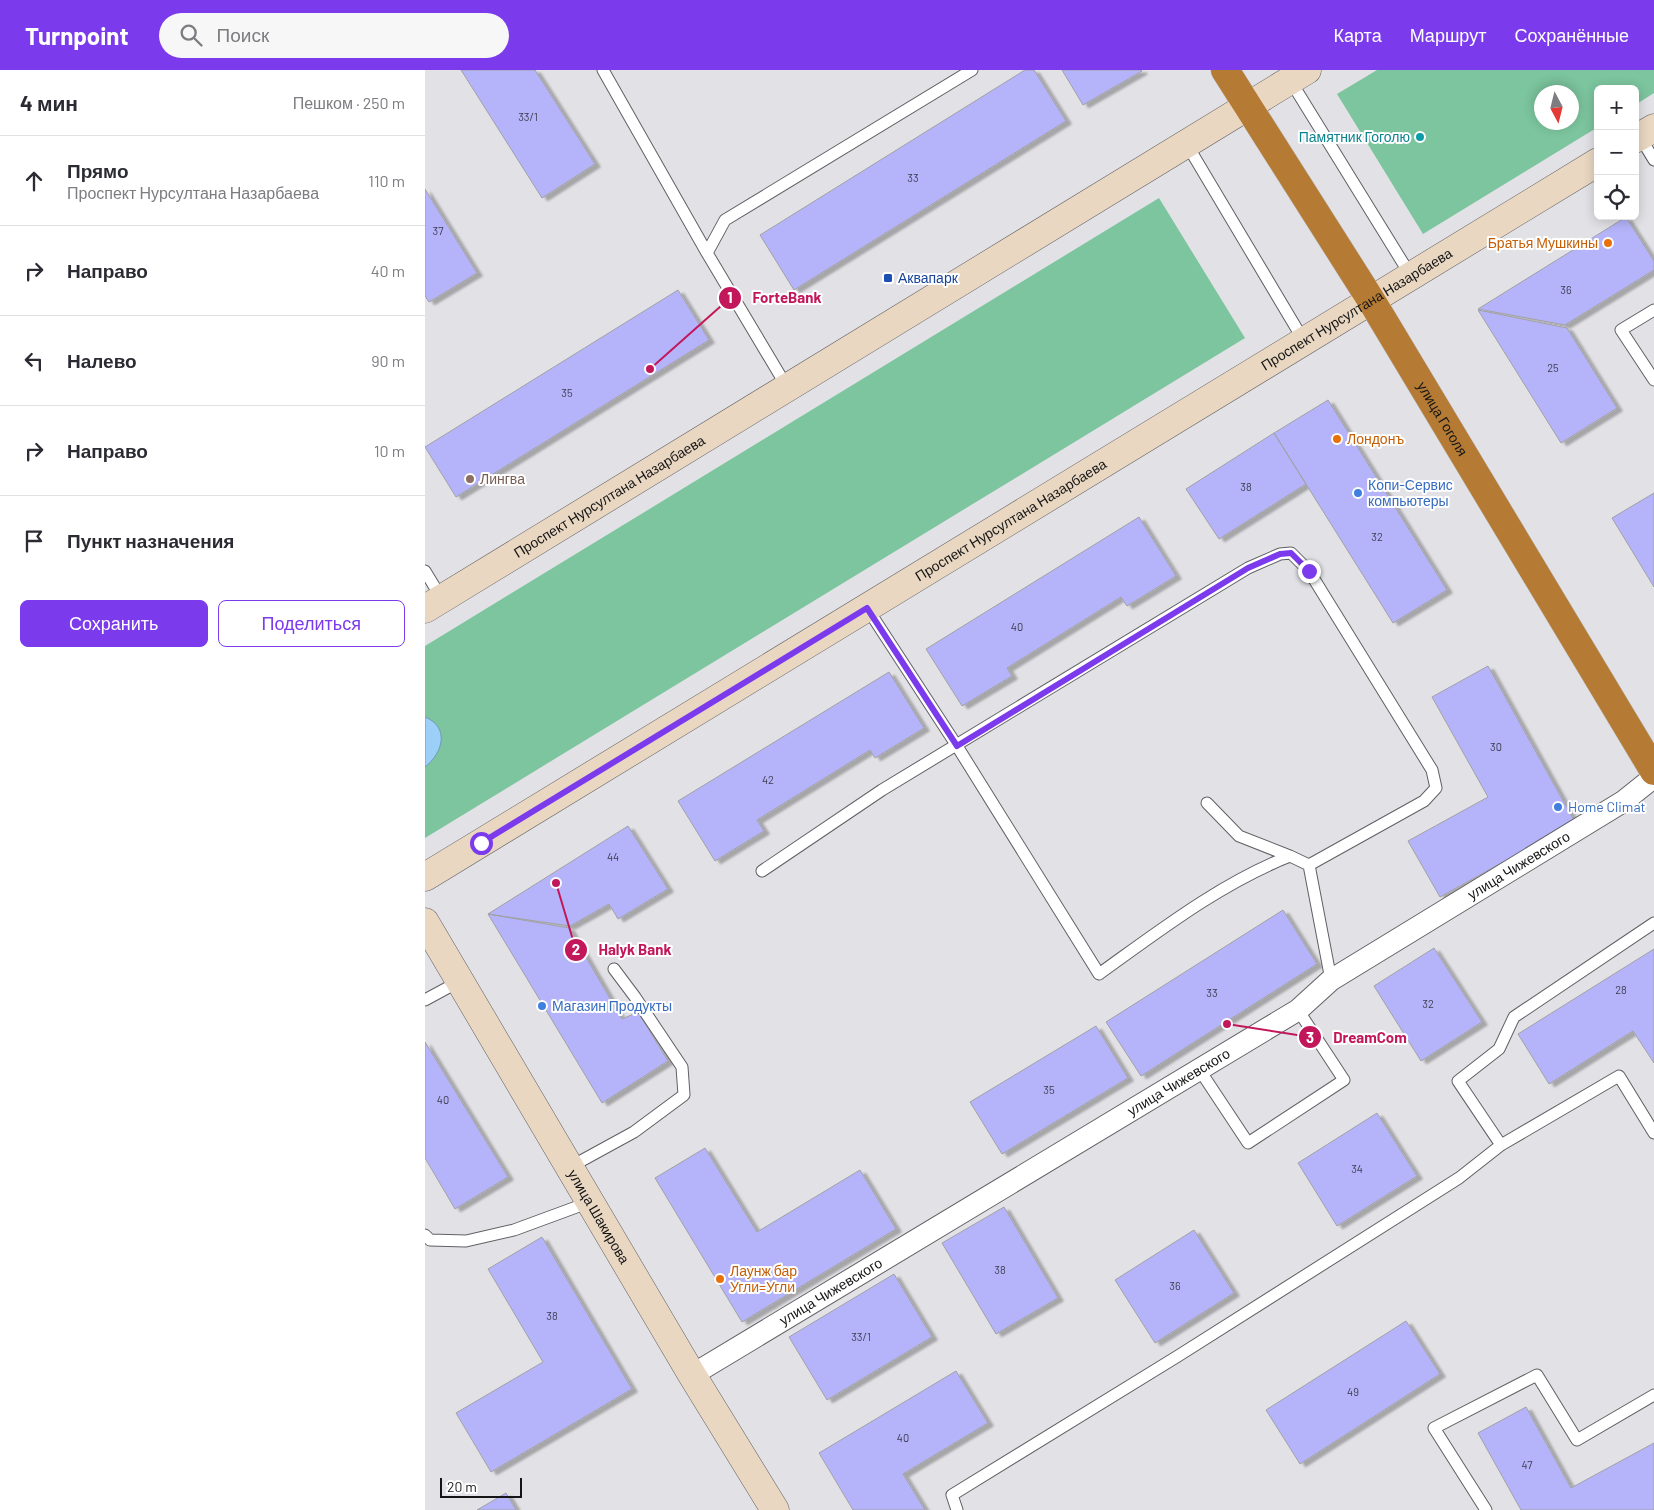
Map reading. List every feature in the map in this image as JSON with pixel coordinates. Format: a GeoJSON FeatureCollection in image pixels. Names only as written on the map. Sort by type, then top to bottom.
{"type":"FeatureCollection","features":[{"type":"Feature","properties":{"kind":"highway","name":"улица Гоголя"},"geometry":{"type":"LineString","coordinates":[[1225,70],[1371,300],[1654,771]]}},
{"type":"Feature","properties":{"kind":"main road","name":"Проспект Нурсултана Назарбаева"},"geometry":{"type":"LineString","coordinates":[[433,604],[1298,75]]}},
{"type":"Feature","properties":{"kind":"main road","name":"Проспект Нурсултана Назарбаева"},"geometry":{"type":"LineString","coordinates":[[425,877],[1594,164]]}},
{"type":"Feature","properties":{"kind":"main road","name":"улица Шакирова"},"geometry":{"type":"LineString","coordinates":[[425,922],[692,1375],[775,1510]]}},
{"type":"Feature","properties":{"kind":"street","name":"улица Чижевского"},"geometry":{"type":"LineString","coordinates":[[692,1375],[1298,1010],[1331,980],[1624,801],[1654,777]]}},
{"type":"Feature","properties":{"kind":"lane"},"geometry":{"type":"LineString","coordinates":[[603,70],[707,253],[787,388]]}},
{"type":"Feature","properties":{"kind":"lane"},"geometry":{"type":"LineString","coordinates":[[707,253],[725,220],[972,70]]}},
{"type":"Feature","properties":{"kind":"lane"},"geometry":{"type":"LineString","coordinates":[[1298,75],[1411,276]]}},
{"type":"Feature","properties":{"kind":"lane"},"geometry":{"type":"LineString","coordinates":[[1643,135],[1654,160]]}},
{"type":"Feature","properties":{"kind":"lane"},"geometry":{"type":"LineString","coordinates":[[1186,143],[1304,341]]}},
{"type":"Feature","properties":{"kind":"lane"},"geometry":{"type":"LineString","coordinates":[[1654,310],[1621,330],[1654,380]]}},
{"type":"Feature","properties":{"kind":"lane"},"geometry":{"type":"LineString","coordinates":[[762,871],[882,790],[1248,568],[1280,554],[1291,553],[1309,571],[1432,770],[1436,788],[1424,801],[1309,865]]}},
{"type":"Feature","properties":{"kind":"lane"},"geometry":{"type":"LineString","coordinates":[[425,571],[433,604]]}},
{"type":"Feature","properties":{"kind":"lane"},"geometry":{"type":"LineString","coordinates":[[867,608],[957,746],[1099,974],[1161,929],[1241,879],[1290,856]]}},
{"type":"Feature","properties":{"kind":"lane"},"geometry":{"type":"LineString","coordinates":[[1207,803],[1239,836],[1309,865]]}},
{"type":"Feature","properties":{"kind":"lane"},"geometry":{"type":"LineString","coordinates":[[1309,865],[1331,980]]}},
{"type":"Feature","properties":{"kind":"lane"},"geometry":{"type":"LineString","coordinates":[[1501,1145],[1458,1081],[1499,1049],[1514,1017],[1654,923]]}},
{"type":"Feature","properties":{"kind":"lane"},"geometry":{"type":"LineString","coordinates":[[570,1167],[634,1132],[684,1095],[682,1068],[614,969]]}},
{"type":"Feature","properties":{"kind":"lane"},"geometry":{"type":"LineString","coordinates":[[425,1000],[460,981]]}},
{"type":"Feature","properties":{"kind":"lane"},"geometry":{"type":"LineString","coordinates":[[1199,1069],[1248,1143],[1344,1080],[1298,1010]]}},
{"type":"Feature","properties":{"kind":"lane"},"geometry":{"type":"LineString","coordinates":[[957,1510],[952,1495],[1178,1356],[1459,1178],[1501,1145],[1619,1076],[1654,1133]]}},
{"type":"Feature","properties":{"kind":"lane"},"geometry":{"type":"LineString","coordinates":[[425,1235],[430,1240],[466,1241],[514,1230],[590,1202]]}},
{"type":"Feature","properties":{"kind":"lane"},"geometry":{"type":"LineString","coordinates":[[1486,1510],[1434,1428],[1537,1375],[1577,1440],[1654,1396]]}},
{"type":"Feature","properties":{"kind":"green space"},"geometry":{"type":"Polygon","coordinates":[[[1377,70],[1654,70],[1654,93],[1639,102],[1639,85],[1594,85],[1594,129],[1423,234],[1337,94],[1377,70]]]}},
{"type":"Feature","properties":{"kind":"green space"},"geometry":{"type":"Polygon","coordinates":[[[1159,198],[1245,338],[425,838],[425,646],[1159,198]]]}},
{"type":"Feature","properties":{"kind":"water"},"geometry":{"type":"Polygon","coordinates":[[[425,717],[433,721],[438,727],[441,740],[440,748],[436,755],[425,767],[425,717]]]}},
{"type":"Feature","properties":{"kind":"building"},"geometry":{"type":"Polygon","coordinates":[[[461,70],[535,70],[595,164],[542,198],[461,70]]]}},
{"type":"Feature","properties":{"kind":"building"},"geometry":{"type":"Polygon","coordinates":[[[1025,70],[1034,70],[1066,121],[794,290],[760,235],[1025,70]]]}},
{"type":"Feature","properties":{"kind":"building"},"geometry":{"type":"Polygon","coordinates":[[[1062,70],[1141,70],[1142,71],[1083,105],[1062,70]]]}},
{"type":"Feature","properties":{"kind":"building"},"geometry":{"type":"Polygon","coordinates":[[[425,189],[477,273],[429,302],[425,296],[425,189]]]}},
{"type":"Feature","properties":{"kind":"building"},"geometry":{"type":"Polygon","coordinates":[[[1621,220],[1628,220],[1654,261],[1654,270],[1565,325],[1478,309],[1621,220]]]}},
{"type":"Feature","properties":{"kind":"building"},"geometry":{"type":"Polygon","coordinates":[[[678,290],[709,340],[456,497],[425,447],[678,290]]]}},
{"type":"Feature","properties":{"kind":"building"},"geometry":{"type":"Polygon","coordinates":[[[1478,310],[1567,328],[1617,408],[1561,443],[1478,310]]]}},
{"type":"Feature","properties":{"kind":"building"},"geometry":{"type":"Polygon","coordinates":[[[1328,400],[1447,590],[1393,623],[1274,433],[1328,400]]]}},
{"type":"Feature","properties":{"kind":"building"},"geometry":{"type":"Polygon","coordinates":[[[1274,433],[1306,484],[1219,539],[1186,489],[1274,433]]]}},
{"type":"Feature","properties":{"kind":"building"},"geometry":{"type":"Polygon","coordinates":[[[1654,493],[1654,587],[1612,518],[1654,493]]]}},
{"type":"Feature","properties":{"kind":"building"},"geometry":{"type":"Polygon","coordinates":[[[1139,517],[1176,576],[1127,606],[1121,597],[1007,668],[1012,676],[962,706],[926,649],[1139,517]]]}},
{"type":"Feature","properties":{"kind":"building"},"geometry":{"type":"Polygon","coordinates":[[[1488,666],[1575,822],[1440,897],[1408,841],[1488,797],[1432,697],[1488,666]]]}},
{"type":"Feature","properties":{"kind":"building"},"geometry":{"type":"Polygon","coordinates":[[[889,672],[924,728],[875,758],[870,750],[757,820],[764,831],[715,861],[678,801],[889,672]]]}},
{"type":"Feature","properties":{"kind":"building"},"geometry":{"type":"Polygon","coordinates":[[[628,826],[668,889],[618,919],[609,904],[570,926],[488,914],[628,826]]]}},
{"type":"Feature","properties":{"kind":"building"},"geometry":{"type":"Polygon","coordinates":[[[1283,910],[1317,964],[1141,1076],[1106,1022],[1283,910]]]}},
{"type":"Feature","properties":{"kind":"building"},"geometry":{"type":"Polygon","coordinates":[[[488,914],[569,928],[622,1019],[638,1012],[668,1061],[602,1103],[488,914]]]}},
{"type":"Feature","properties":{"kind":"building"},"geometry":{"type":"Polygon","coordinates":[[[1434,948],[1482,1022],[1421,1061],[1374,986],[1434,948]]]}},
{"type":"Feature","properties":{"kind":"building"},"geometry":{"type":"Polygon","coordinates":[[[1654,949],[1654,1063],[1633,1031],[1549,1084],[1518,1034],[1654,949]]]}},
{"type":"Feature","properties":{"kind":"building"},"geometry":{"type":"Polygon","coordinates":[[[1096,1026],[1128,1078],[1002,1154],[970,1102],[1096,1026]]]}},
{"type":"Feature","properties":{"kind":"building"},"geometry":{"type":"Polygon","coordinates":[[[425,1042],[508,1177],[455,1209],[425,1158],[425,1042]]]}},
{"type":"Feature","properties":{"kind":"building"},"geometry":{"type":"Polygon","coordinates":[[[1377,1113],[1417,1176],[1337,1226],[1298,1163],[1377,1113]]]}},
{"type":"Feature","properties":{"kind":"building"},"geometry":{"type":"Polygon","coordinates":[[[705,1148],[757,1232],[860,1170],[896,1229],[742,1322],[655,1178],[705,1148]]]}},
{"type":"Feature","properties":{"kind":"building"},"geometry":{"type":"Polygon","coordinates":[[[1004,1207],[1058,1298],[996,1334],[942,1243],[1004,1207]]]}},
{"type":"Feature","properties":{"kind":"building"},"geometry":{"type":"Polygon","coordinates":[[[1194,1230],[1234,1293],[1155,1343],[1115,1280],[1194,1230]]]}},
{"type":"Feature","properties":{"kind":"building"},"geometry":{"type":"Polygon","coordinates":[[[542,1237],[632,1389],[491,1472],[456,1413],[543,1362],[488,1269],[542,1237]]]}},
{"type":"Feature","properties":{"kind":"building"},"geometry":{"type":"Polygon","coordinates":[[[894,1274],[932,1337],[827,1400],[789,1337],[894,1274]]]}},
{"type":"Feature","properties":{"kind":"building"},"geometry":{"type":"Polygon","coordinates":[[[1406,1321],[1440,1374],[1300,1464],[1266,1410],[1406,1321]]]}},
{"type":"Feature","properties":{"kind":"building"},"geometry":{"type":"Polygon","coordinates":[[[956,1371],[988,1423],[903,1474],[925,1510],[853,1510],[819,1453],[956,1371]]]}},
{"type":"Feature","properties":{"kind":"building"},"geometry":{"type":"Polygon","coordinates":[[[1526,1407],[1571,1488],[1654,1443],[1654,1510],[1521,1510],[1478,1433],[1526,1407]]]}},
{"type":"Feature","properties":{"kind":"building"},"geometry":{"type":"Polygon","coordinates":[[[506,1493],[516,1510],[477,1510],[506,1493]]]}},
{"type":"Feature","properties":{"kind":"place","name":"Памятник Гоголю"},"geometry":{"type":"Point","coordinates":[1420,137]}},
{"type":"Feature","properties":{"kind":"place","name":"Братья Мушкины"},"geometry":{"type":"Point","coordinates":[1608,243]}},
{"type":"Feature","properties":{"kind":"place","name":"Аквапарк"},"geometry":{"type":"Point","coordinates":[888,278]}},
{"type":"Feature","properties":{"kind":"place","name":"ForteBank"},"geometry":{"type":"Point","coordinates":[650,369]}},
{"type":"Feature","properties":{"kind":"place","name":"Лондонъ"},"geometry":{"type":"Point","coordinates":[1337,439]}},
{"type":"Feature","properties":{"kind":"place","name":"Лингва"},"geometry":{"type":"Point","coordinates":[470,479]}},
{"type":"Feature","properties":{"kind":"place","name":"Копи-Сервис компьютеры"},"geometry":{"type":"Point","coordinates":[1358,493]}},
{"type":"Feature","properties":{"kind":"place","name":"Home Climat"},"geometry":{"type":"Point","coordinates":[1558,807]}},
{"type":"Feature","properties":{"kind":"place","name":"Halyk Bank"},"geometry":{"type":"Point","coordinates":[556,883]}},
{"type":"Feature","properties":{"kind":"place","name":"Магазин Продукты"},"geometry":{"type":"Point","coordinates":[542,1006]}},
{"type":"Feature","properties":{"kind":"place","name":"DreamCom"},"geometry":{"type":"Point","coordinates":[1227,1024]}},
{"type":"Feature","properties":{"kind":"place","name":"Лаунж бар Угли=Угли"},"geometry":{"type":"Point","coordinates":[720,1279]}},
{"type":"Feature","properties":{"kind":"route"},"geometry":{"type":"LineString","coordinates":[[481,843],[867,608],[957,746],[1248,568],[1280,554],[1291,553],[1309,571]]}}]}
